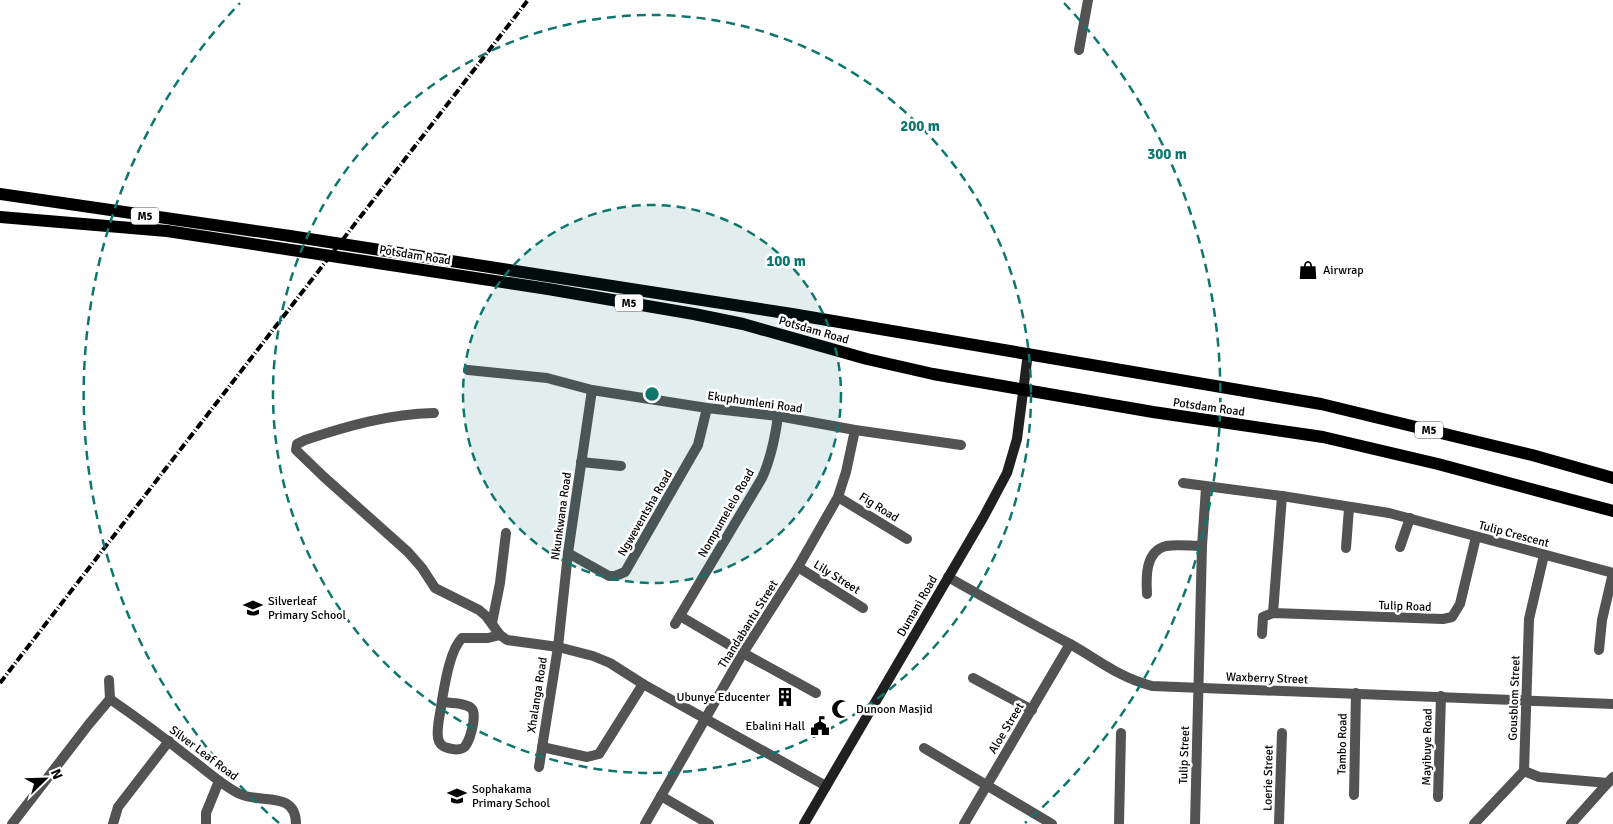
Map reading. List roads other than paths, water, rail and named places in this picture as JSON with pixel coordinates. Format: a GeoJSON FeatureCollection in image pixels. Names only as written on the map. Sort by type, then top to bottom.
{"type":"FeatureCollection","features":[{"type":"Feature","properties":{"kind":"main road","name":"Potsdam Road"},"geometry":{"type":"LineString","coordinates":[[0,194],[290,236],[792,314],[1321,404],[1532,455],[1613,478]]}},
{"type":"Feature","properties":{"kind":"main road","name":"Potsdam Road"},"geometry":{"type":"LineString","coordinates":[[0,217],[167,231],[548,289],[694,314],[743,324],[867,359],[933,374],[1153,412],[1322,437],[1438,464],[1613,511]]}},
{"type":"Feature","properties":{"kind":"street"},"geometry":{"type":"LineString","coordinates":[[1079,50],[1088,0]]}},
{"type":"Feature","properties":{"kind":"street","name":"Dumani Road"},"geometry":{"type":"LineString","coordinates":[[804,824],[948,578],[1006,474],[1017,439],[1028,353]]}},
{"type":"Feature","properties":{"kind":"street","name":"Ekuphumleni Road"},"geometry":{"type":"LineString","coordinates":[[468,370],[547,378],[592,390],[707,408],[778,416],[855,430],[961,445]]}},
{"type":"Feature","properties":{"kind":"street","name":"Nkunkwana Road"},"geometry":{"type":"LineString","coordinates":[[558,647],[568,552],[592,390]]}},
{"type":"Feature","properties":{"kind":"street","name":"Ngweventsha Road"},"geometry":{"type":"LineString","coordinates":[[568,552],[609,576],[625,572],[698,445],[707,408]]}},
{"type":"Feature","properties":{"kind":"street"},"geometry":{"type":"LineString","coordinates":[[434,413],[392,416],[359,424],[305,440],[297,444],[296,448],[324,477],[408,552],[422,568],[435,588],[479,610],[503,638]]}},
{"type":"Feature","properties":{"kind":"street","name":"Nompumelelo Road"},"geometry":{"type":"LineString","coordinates":[[778,416],[771,456],[762,478],[678,620],[816,693]]}},
{"type":"Feature","properties":{"kind":"street","name":"Thandabantu Street"},"geometry":{"type":"LineString","coordinates":[[644,824],[743,654],[798,567],[838,496],[846,472],[855,430]]}},
{"type":"Feature","properties":{"kind":"street"},"geometry":{"type":"LineString","coordinates":[[581,462],[621,466]]}},
{"type":"Feature","properties":{"kind":"street","name":"Tulip Crescent"},"geometry":{"type":"LineString","coordinates":[[1182,484],[1282,496],[1389,513],[1613,573]]}},
{"type":"Feature","properties":{"kind":"street"},"geometry":{"type":"LineString","coordinates":[[1199,688],[1202,546],[1206,488]]}},
{"type":"Feature","properties":{"kind":"street","name":"Fig Road"},"geometry":{"type":"LineString","coordinates":[[838,496],[907,539]]}},
{"type":"Feature","properties":{"kind":"street"},"geometry":{"type":"LineString","coordinates":[[1262,634],[1263,617],[1273,613],[1282,496]]}},
{"type":"Feature","properties":{"kind":"street"},"geometry":{"type":"LineString","coordinates":[[1346,548],[1349,508]]}},
{"type":"Feature","properties":{"kind":"street"},"geometry":{"type":"LineString","coordinates":[[1400,548],[1410,518]]}},
{"type":"Feature","properties":{"kind":"street"},"geometry":{"type":"LineString","coordinates":[[492,623],[500,583],[506,532]]}},
{"type":"Feature","properties":{"kind":"street","name":"Tulip Road"},"geometry":{"type":"LineString","coordinates":[[1273,613],[1448,619],[1456,612],[1460,604],[1476,537]]}},
{"type":"Feature","properties":{"kind":"street"},"geometry":{"type":"LineString","coordinates":[[1147,594],[1147,567],[1156,552],[1166,546],[1202,546]]}},
{"type":"Feature","properties":{"kind":"street","name":"Gousblom Street"},"geometry":{"type":"LineString","coordinates":[[1524,771],[1529,619],[1544,555]]}},
{"type":"Feature","properties":{"kind":"street","name":"Lily Street"},"geometry":{"type":"LineString","coordinates":[[798,567],[863,608]]}},
{"type":"Feature","properties":{"kind":"street"},"geometry":{"type":"LineString","coordinates":[[1599,650],[1602,620],[1613,573]]}},
{"type":"Feature","properties":{"kind":"street","name":"Waxberry Street"},"geometry":{"type":"LineString","coordinates":[[948,578],[1070,644],[1120,676],[1152,686],[1613,704]]}},
{"type":"Feature","properties":{"kind":"street"},"geometry":{"type":"LineString","coordinates":[[442,702],[468,707],[473,711],[474,717],[468,742],[460,750],[445,747],[438,740],[442,702],[450,666],[460,641],[465,638],[503,638],[558,647],[593,656],[610,663],[643,684],[826,786]]}},
{"type":"Feature","properties":{"kind":"street","name":"Aloe Street"},"geometry":{"type":"LineString","coordinates":[[964,824],[1070,644]]}},
{"type":"Feature","properties":{"kind":"street","name":"Xhalanga Road"},"geometry":{"type":"LineString","coordinates":[[538,767],[558,647]]}},
{"type":"Feature","properties":{"kind":"street"},"geometry":{"type":"LineString","coordinates":[[973,678],[1032,710]]}},
{"type":"Feature","properties":{"kind":"street"},"geometry":{"type":"LineString","coordinates":[[12,824],[110,699],[109,680]]}},
{"type":"Feature","properties":{"kind":"street","name":"Xhalanga Road"},"geometry":{"type":"LineString","coordinates":[[542,747],[587,757],[599,754],[643,684]]}},
{"type":"Feature","properties":{"kind":"street","name":"Tulip Street"},"geometry":{"type":"LineString","coordinates":[[1195,824],[1199,688]]}},
{"type":"Feature","properties":{"kind":"street","name":"Tambo Road"},"geometry":{"type":"LineString","coordinates":[[1354,795],[1356,693]]}},
{"type":"Feature","properties":{"kind":"street","name":"Mayibuye Road"},"geometry":{"type":"LineString","coordinates":[[1438,797],[1441,696]]}},
{"type":"Feature","properties":{"kind":"street","name":"Silver Leaf Road"},"geometry":{"type":"LineString","coordinates":[[110,699],[241,795],[285,802],[294,810],[296,824]]}},
{"type":"Feature","properties":{"kind":"street"},"geometry":{"type":"LineString","coordinates":[[1119,824],[1121,733]]}},
{"type":"Feature","properties":{"kind":"street","name":"Loerie Street"},"geometry":{"type":"LineString","coordinates":[[1279,824],[1282,733]]}},
{"type":"Feature","properties":{"kind":"street"},"geometry":{"type":"LineString","coordinates":[[113,824],[118,806],[169,742]]}},
{"type":"Feature","properties":{"kind":"street"},"geometry":{"type":"LineString","coordinates":[[924,748],[1052,824]]}},
{"type":"Feature","properties":{"kind":"street"},"geometry":{"type":"LineString","coordinates":[[1474,824],[1524,771],[1539,776],[1610,780]]}},
{"type":"Feature","properties":{"kind":"street"},"geometry":{"type":"LineString","coordinates":[[1571,824],[1610,780]]}},
{"type":"Feature","properties":{"kind":"street"},"geometry":{"type":"LineString","coordinates":[[206,824],[206,814],[220,781]]}},
{"type":"Feature","properties":{"kind":"street"},"geometry":{"type":"LineString","coordinates":[[661,796],[709,824]]}},
{"type":"Feature","properties":{"kind":"railway"},"geometry":{"type":"LineString","coordinates":[[0,683],[528,0]]}},
{"type":"Feature","properties":{"kind":"place","name":"Airwrap"},"geometry":{"type":"Point","coordinates":[1308,270]}},
{"type":"Feature","properties":{"kind":"place","name":"Silverleaf Primary School"},"geometry":{"type":"Point","coordinates":[253,608]}},
{"type":"Feature","properties":{"kind":"place","name":"Ubunye Educenter"},"geometry":{"type":"Point","coordinates":[785,697]}},
{"type":"Feature","properties":{"kind":"place","name":"Dunoon Masjid"},"geometry":{"type":"Point","coordinates":[841,709]}},
{"type":"Feature","properties":{"kind":"place","name":"Ebalini Hall"},"geometry":{"type":"Point","coordinates":[820,726]}},
{"type":"Feature","properties":{"kind":"place","name":"Sophakama Primary School"},"geometry":{"type":"Point","coordinates":[457,796]}}]}
